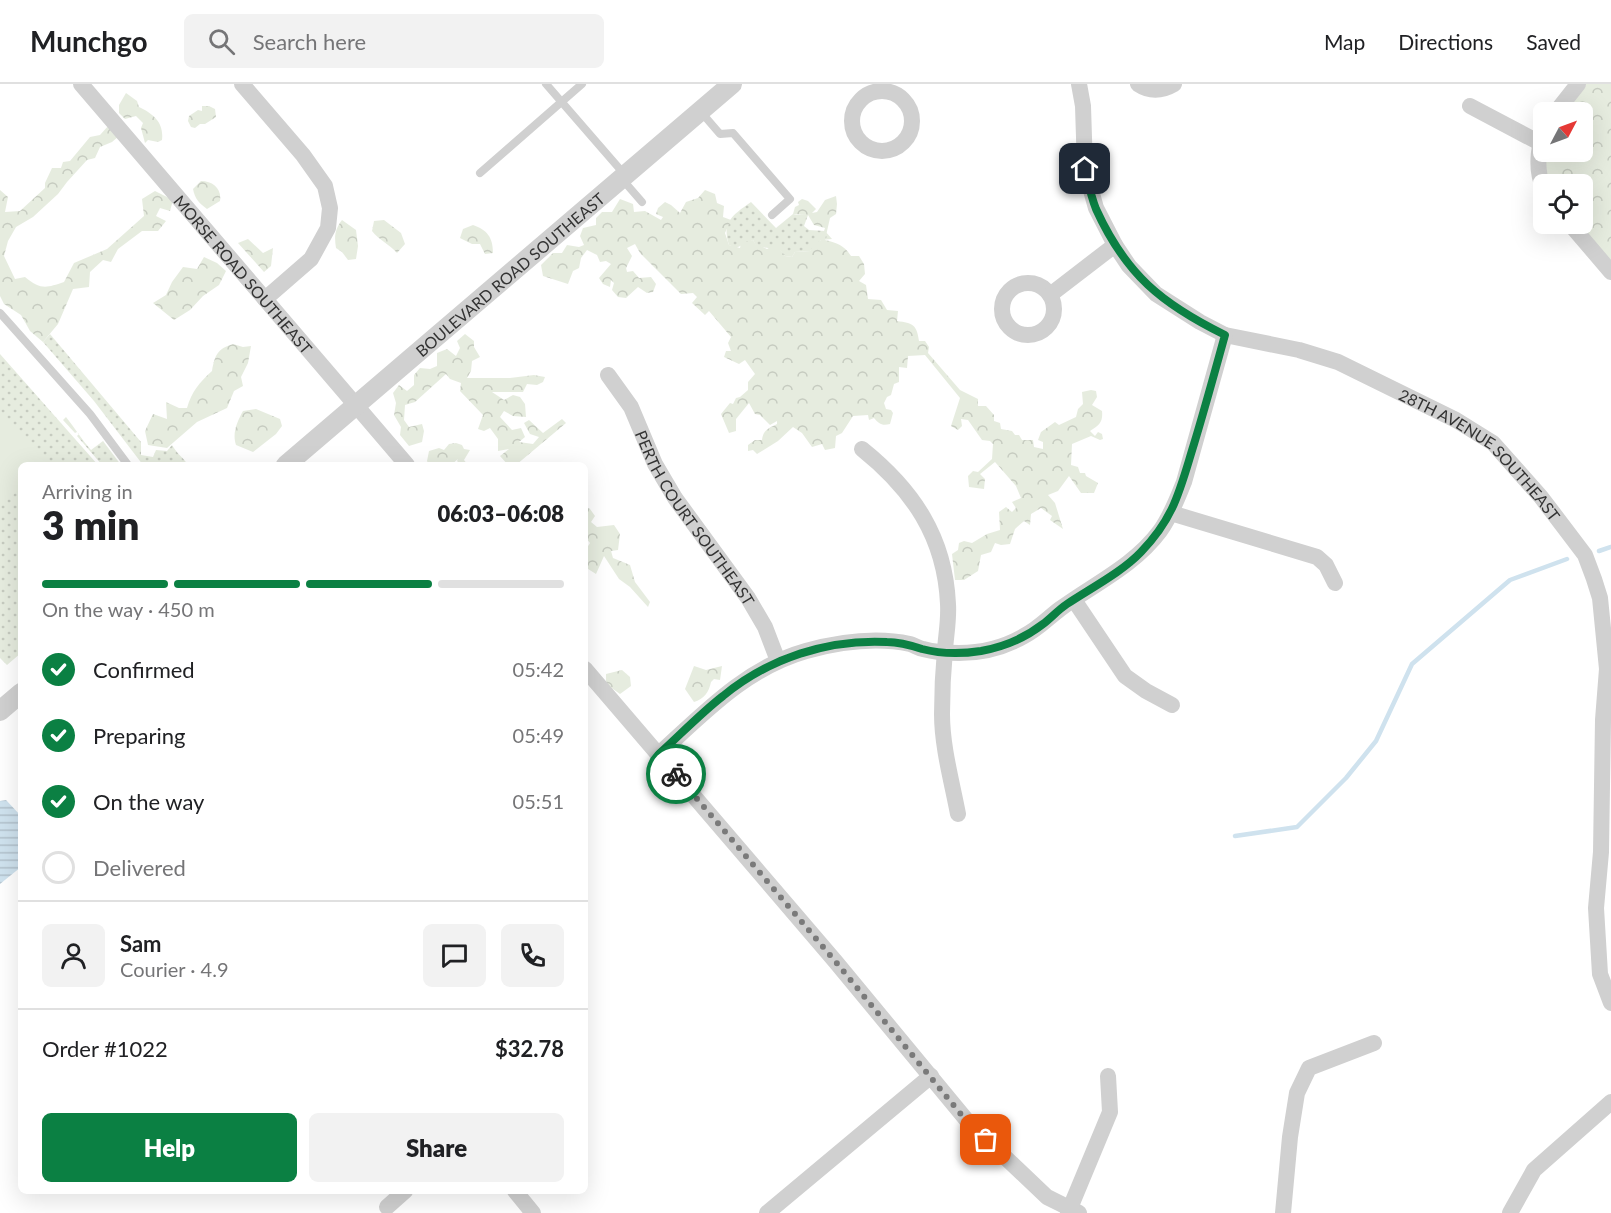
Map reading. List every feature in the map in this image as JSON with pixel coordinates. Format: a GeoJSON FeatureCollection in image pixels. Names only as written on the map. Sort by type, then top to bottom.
{"type":"FeatureCollection","features":[{"type":"Feature","properties":{"kind":"street","name":"MORSE ROAD SOUTHEAST"},"geometry":{"type":"LineString","coordinates":[[81,84],[404,462]]}},
{"type":"Feature","properties":{"kind":"street"},"geometry":{"type":"LineString","coordinates":[[242,84],[303,155],[325,186],[330,208],[328,228],[311,259],[265,299]]}},
{"type":"Feature","properties":{"kind":"street","name":"BOULEVARD ROAD SOUTHEAST"},"geometry":{"type":"LineString","coordinates":[[290,462],[732,84]]}},
{"type":"Feature","properties":{"kind":"street","name":"28TH AVENUE SOUTHEAST"},"geometry":{"type":"LineString","coordinates":[[1078,84],[1083,106],[1085,169],[1095,208],[1129,266],[1156,294],[1225,335],[1299,350],[1338,362],[1456,420],[1493,443],[1585,555],[1601,607],[1607,669],[1607,731],[1596,908],[1600,974],[1611,1003]]}},
{"type":"Feature","properties":{"kind":"street"},"geometry":{"type":"LineString","coordinates":[[1138,84],[1154,90],[1164,89],[1174,84]]}},
{"type":"Feature","properties":{"kind":"street"},"geometry":{"type":"LineString","coordinates":[[1564,102],[1578,84]]}},
{"type":"Feature","properties":{"kind":"street"},"geometry":{"type":"LineString","coordinates":[[1470,106],[1533,134]]}},
{"type":"Feature","properties":{"kind":"street"},"geometry":{"type":"LineString","coordinates":[[1579,234],[1611,272]]}},
{"type":"Feature","properties":{"kind":"street"},"geometry":{"type":"LineString","coordinates":[[1050,295],[1115,245]]}},
{"type":"Feature","properties":{"kind":"street"},"geometry":{"type":"LineString","coordinates":[[659,754],[722,696],[749,677],[778,661],[805,651],[854,642],[911,644],[922,649],[944,652],[981,651],[1023,637],[1123,568],[1140,554],[1160,531],[1171,513],[1184,482],[1225,335]]}},
{"type":"Feature","properties":{"kind":"street","name":"PERTH COURT SOUTHEAST"},"geometry":{"type":"LineString","coordinates":[[608,375],[631,407],[655,464],[675,498],[748,598],[765,627],[778,661]]}},
{"type":"Feature","properties":{"kind":"street"},"geometry":{"type":"LineString","coordinates":[[862,449],[886,468],[907,491],[924,516],[945,574],[948,604],[942,716],[958,814]]}},
{"type":"Feature","properties":{"kind":"street"},"geometry":{"type":"LineString","coordinates":[[1171,513],[1317,557],[1326,566],[1335,583]]}},
{"type":"Feature","properties":{"kind":"street"},"geometry":{"type":"LineString","coordinates":[[1074,600],[1125,676],[1146,692],[1172,705]]}},
{"type":"Feature","properties":{"kind":"street"},"geometry":{"type":"LineString","coordinates":[[588,672],[932,1076],[969,1124],[1047,1197],[1072,1211],[1110,1112],[1108,1076]]}},
{"type":"Feature","properties":{"kind":"street"},"geometry":{"type":"LineString","coordinates":[[0,711],[18,696]]}},
{"type":"Feature","properties":{"kind":"street"},"geometry":{"type":"LineString","coordinates":[[1283,1213],[1290,1137],[1297,1093],[1309,1068],[1374,1043]]}},
{"type":"Feature","properties":{"kind":"street"},"geometry":{"type":"LineString","coordinates":[[767,1213],[932,1076]]}},
{"type":"Feature","properties":{"kind":"street"},"geometry":{"type":"LineString","coordinates":[[1510,1213],[1534,1170],[1611,1102]]}},
{"type":"Feature","properties":{"kind":"street"},"geometry":{"type":"LineString","coordinates":[[387,1207],[402,1194]]}},
{"type":"Feature","properties":{"kind":"street"},"geometry":{"type":"LineString","coordinates":[[517,1194],[533,1213]]}},
{"type":"Feature","properties":{"kind":"lane"},"geometry":{"type":"LineString","coordinates":[[546,84],[624,177],[642,202]]}},
{"type":"Feature","properties":{"kind":"lane"},"geometry":{"type":"LineString","coordinates":[[480,173],[582,84]]}},
{"type":"Feature","properties":{"kind":"lane"},"geometry":{"type":"LineString","coordinates":[[700,111],[720,134],[733,132],[790,199],[772,215]]}},
{"type":"Feature","properties":{"kind":"lane"},"geometry":{"type":"LineString","coordinates":[[0,313],[90,414],[126,462]]}},
{"type":"Feature","properties":{"kind":"green space"},"geometry":{"type":"Polygon","coordinates":[[[1578,84],[1611,84],[1611,271],[1580,234],[1593,234],[1593,174],[1544,174],[1544,162],[1593,162],[1593,102],[1564,102],[1578,84]]]}},
{"type":"Feature","properties":{"kind":"green space"},"geometry":{"type":"Polygon","coordinates":[[[126,93],[137,101],[139,107],[157,120],[160,124],[162,140],[158,142],[148,140],[145,143],[141,128],[143,123],[136,116],[125,119],[119,113],[119,105],[126,93]]]}},
{"type":"Feature","properties":{"kind":"green space"},"geometry":{"type":"Polygon","coordinates":[[[202,106],[215,109],[216,117],[195,128],[191,127],[188,121],[189,116],[198,110],[202,111],[202,106]]]}},
{"type":"Feature","properties":{"kind":"green space"},"geometry":{"type":"Polygon","coordinates":[[[109,125],[119,136],[100,147],[95,158],[87,160],[58,194],[33,217],[16,227],[8,241],[4,256],[15,279],[25,277],[44,287],[64,282],[74,263],[107,249],[144,216],[142,199],[155,191],[173,200],[170,211],[160,208],[156,216],[166,221],[158,231],[142,231],[118,249],[111,262],[103,260],[90,272],[89,287],[73,289],[58,324],[43,342],[30,331],[21,315],[4,304],[0,296],[0,190],[8,197],[5,212],[20,211],[45,188],[52,168],[61,168],[63,162],[70,161],[90,137],[100,135],[109,125]]]}},
{"type":"Feature","properties":{"kind":"green space"},"geometry":{"type":"Polygon","coordinates":[[[201,181],[213,184],[220,193],[220,201],[207,209],[195,196],[193,189],[201,181]]]}},
{"type":"Feature","properties":{"kind":"green space"},"geometry":{"type":"Polygon","coordinates":[[[705,190],[715,194],[717,203],[724,206],[723,217],[731,220],[725,233],[729,245],[740,248],[741,243],[753,240],[756,245],[767,249],[776,244],[785,256],[792,257],[795,252],[810,251],[814,244],[821,240],[825,228],[814,225],[808,215],[793,214],[795,207],[799,205],[798,202],[802,199],[808,201],[816,209],[812,213],[817,212],[825,200],[836,196],[836,214],[830,218],[825,240],[840,245],[851,256],[859,256],[864,264],[865,274],[859,281],[866,285],[868,299],[881,300],[887,310],[898,311],[897,321],[915,328],[919,341],[925,341],[929,347],[928,353],[960,390],[978,399],[978,406],[986,406],[994,415],[994,421],[1000,423],[1001,429],[1012,431],[1022,440],[1033,440],[1034,447],[1043,449],[1043,442],[1038,440],[1041,432],[1055,422],[1059,425],[1076,417],[1078,409],[1083,404],[1082,392],[1096,391],[1097,397],[1092,405],[1102,411],[1102,418],[1098,425],[1090,431],[1095,436],[1098,432],[1102,434],[1103,439],[1091,436],[1072,444],[1071,465],[1078,467],[1080,473],[1085,473],[1098,483],[1094,493],[1081,493],[1069,476],[1058,491],[1048,495],[1055,503],[1063,529],[1050,520],[1052,516],[1041,508],[1031,514],[1030,525],[1024,521],[1015,529],[1010,544],[995,543],[991,552],[981,555],[978,571],[964,580],[955,580],[952,554],[958,550],[959,543],[964,541],[972,543],[987,534],[1000,530],[999,512],[1006,507],[1012,512],[1016,508],[1012,502],[1021,498],[1016,486],[995,462],[980,474],[985,479],[984,489],[969,487],[968,476],[973,471],[978,472],[992,459],[993,444],[982,440],[968,420],[961,419],[962,426],[958,430],[951,426],[960,398],[925,355],[908,356],[907,368],[899,367],[899,382],[894,384],[891,395],[884,403],[886,409],[893,413],[890,424],[881,424],[874,418],[869,420],[868,415],[853,416],[842,433],[836,436],[835,448],[825,450],[822,444],[812,447],[802,433],[793,427],[778,441],[757,454],[753,450],[748,451],[748,445],[755,440],[762,440],[765,432],[777,424],[777,421],[770,425],[760,415],[755,414],[749,403],[736,419],[736,431],[729,433],[721,414],[730,403],[733,404],[736,398],[748,390],[748,382],[755,374],[745,360],[739,364],[724,357],[726,351],[731,351],[728,343],[731,337],[709,311],[705,315],[692,303],[697,297],[693,293],[681,294],[640,253],[635,244],[627,248],[632,256],[626,268],[627,272],[633,271],[639,278],[651,277],[656,284],[653,292],[647,293],[638,287],[626,298],[618,297],[612,290],[614,283],[611,280],[610,287],[603,284],[599,278],[611,264],[606,261],[600,262],[597,255],[587,250],[581,258],[579,268],[573,271],[568,284],[543,276],[541,265],[553,253],[562,253],[567,245],[579,247],[584,245],[580,236],[583,228],[596,225],[596,218],[602,212],[612,212],[620,199],[633,204],[634,212],[645,211],[661,220],[663,217],[656,214],[658,208],[665,202],[680,213],[686,202],[698,198],[705,190]]]}},
{"type":"Feature","properties":{"kind":"green space"},"geometry":{"type":"Polygon","coordinates":[[[751,202],[776,228],[793,214],[806,214],[808,215],[804,226],[809,230],[825,231],[832,239],[821,240],[810,251],[795,252],[792,257],[785,256],[780,250],[756,246],[753,240],[736,248],[729,245],[728,224],[734,215],[751,202]]]}},
{"type":"Feature","properties":{"kind":"green space"},"geometry":{"type":"Polygon","coordinates":[[[342,220],[356,230],[358,246],[356,259],[348,260],[336,248],[336,233],[342,220]]]}},
{"type":"Feature","properties":{"kind":"green space"},"geometry":{"type":"Polygon","coordinates":[[[384,220],[401,233],[405,244],[397,253],[372,231],[374,221],[384,220]]]}},
{"type":"Feature","properties":{"kind":"green space"},"geometry":{"type":"Polygon","coordinates":[[[473,225],[488,235],[493,253],[485,254],[480,244],[472,244],[460,238],[463,229],[473,225]]]}},
{"type":"Feature","properties":{"kind":"green space"},"geometry":{"type":"Polygon","coordinates":[[[248,239],[263,253],[273,248],[271,266],[264,272],[238,243],[248,239]]]}},
{"type":"Feature","properties":{"kind":"green space"},"geometry":{"type":"Polygon","coordinates":[[[204,257],[217,263],[226,271],[219,285],[203,296],[190,310],[174,320],[153,303],[166,295],[183,267],[197,269],[204,257]]]}},
{"type":"Feature","properties":{"kind":"green space"},"geometry":{"type":"Polygon","coordinates":[[[50,334],[141,442],[141,455],[153,457],[156,450],[167,451],[172,445],[185,462],[141,462],[94,401],[43,342],[50,334]]]}},
{"type":"Feature","properties":{"kind":"green space"},"geometry":{"type":"Polygon","coordinates":[[[465,334],[474,341],[474,347],[480,357],[472,361],[471,371],[467,378],[510,378],[534,375],[545,377],[543,382],[537,385],[527,384],[523,392],[492,392],[504,400],[513,395],[520,397],[525,404],[526,417],[513,416],[504,411],[500,417],[512,430],[521,428],[525,437],[519,442],[533,444],[539,437],[530,434],[524,423],[529,420],[543,433],[562,419],[566,423],[520,462],[505,462],[500,456],[509,449],[498,451],[498,439],[490,428],[484,431],[478,429],[483,415],[460,391],[461,383],[450,379],[446,374],[415,402],[405,405],[404,420],[409,427],[422,424],[424,431],[422,442],[409,446],[400,435],[401,427],[394,415],[396,403],[393,393],[399,385],[407,391],[414,385],[414,375],[420,368],[430,369],[437,366],[437,353],[447,349],[456,356],[460,348],[457,341],[465,334]]]}},
{"type":"Feature","properties":{"kind":"green space"},"geometry":{"type":"Polygon","coordinates":[[[233,344],[243,347],[251,346],[248,363],[241,377],[243,386],[234,391],[227,408],[197,422],[167,448],[148,445],[145,431],[153,414],[167,419],[166,402],[179,408],[187,408],[196,388],[212,371],[218,353],[233,344]]]}},
{"type":"Feature","properties":{"kind":"green space"},"geometry":{"type":"Polygon","coordinates":[[[0,354],[95,462],[18,462],[18,656],[7,665],[0,658],[0,354]]]}},
{"type":"Feature","properties":{"kind":"green space"},"geometry":{"type":"Polygon","coordinates":[[[256,409],[280,419],[282,426],[276,434],[253,452],[236,445],[235,432],[243,411],[256,409]]]}},
{"type":"Feature","properties":{"kind":"green space"},"geometry":{"type":"Polygon","coordinates":[[[0,410],[44,462],[18,462],[18,491],[0,506],[0,410]]]}},
{"type":"Feature","properties":{"kind":"green space"},"geometry":{"type":"Polygon","coordinates":[[[66,417],[78,433],[75,433],[63,420],[66,417]]]}},
{"type":"Feature","properties":{"kind":"green space"},"geometry":{"type":"Polygon","coordinates":[[[79,434],[91,450],[103,441],[119,462],[99,462],[77,436],[79,434]]]}},
{"type":"Feature","properties":{"kind":"green space"},"geometry":{"type":"Polygon","coordinates":[[[456,443],[470,450],[464,460],[466,462],[458,462],[458,459],[454,462],[428,462],[429,451],[439,448],[444,450],[449,444],[456,443]]]}},
{"type":"Feature","properties":{"kind":"green space"},"geometry":{"type":"Polygon","coordinates":[[[588,508],[595,516],[591,522],[597,527],[614,525],[620,534],[618,550],[611,551],[613,558],[630,565],[635,582],[650,602],[648,607],[630,587],[619,579],[604,556],[596,574],[588,569],[590,543],[588,541],[588,508]]]}},
{"type":"Feature","properties":{"kind":"green space"},"geometry":{"type":"Polygon","coordinates":[[[694,666],[706,670],[722,666],[720,680],[714,679],[706,695],[694,702],[685,689],[694,666]]]}},
{"type":"Feature","properties":{"kind":"green space"},"geometry":{"type":"Polygon","coordinates":[[[622,670],[630,677],[631,686],[620,694],[606,684],[606,674],[622,670]]]}},
{"type":"Feature","properties":{"kind":"water"},"geometry":{"type":"Polygon","coordinates":[[[6,800],[18,813],[18,869],[0,884],[0,801],[6,800]]]}},
{"type":"Feature","properties":{"kind":"waterway"},"geometry":{"type":"LineString","coordinates":[[1599,551],[1611,547]]}},
{"type":"Feature","properties":{"kind":"waterway"},"geometry":{"type":"LineString","coordinates":[[1235,836],[1297,827],[1346,778],[1376,741],[1412,664],[1510,580],[1567,559]]}},
{"type":"Feature","properties":{"kind":"way so far"},"geometry":{"type":"LineString","coordinates":[[676,774],[932,1076],[969,1124],[986,1140]]}},
{"type":"Feature","properties":{"kind":"route"},"geometry":{"type":"LineString","coordinates":[[676,774],[659,754],[722,696],[749,677],[778,661],[805,651],[854,642],[911,644],[922,649],[959,653],[981,651],[1003,645],[1023,637],[1042,625],[1059,610],[1123,568],[1140,554],[1160,531],[1176,503],[1184,482],[1225,335],[1156,294],[1129,266],[1095,208],[1085,169]]}}]}
